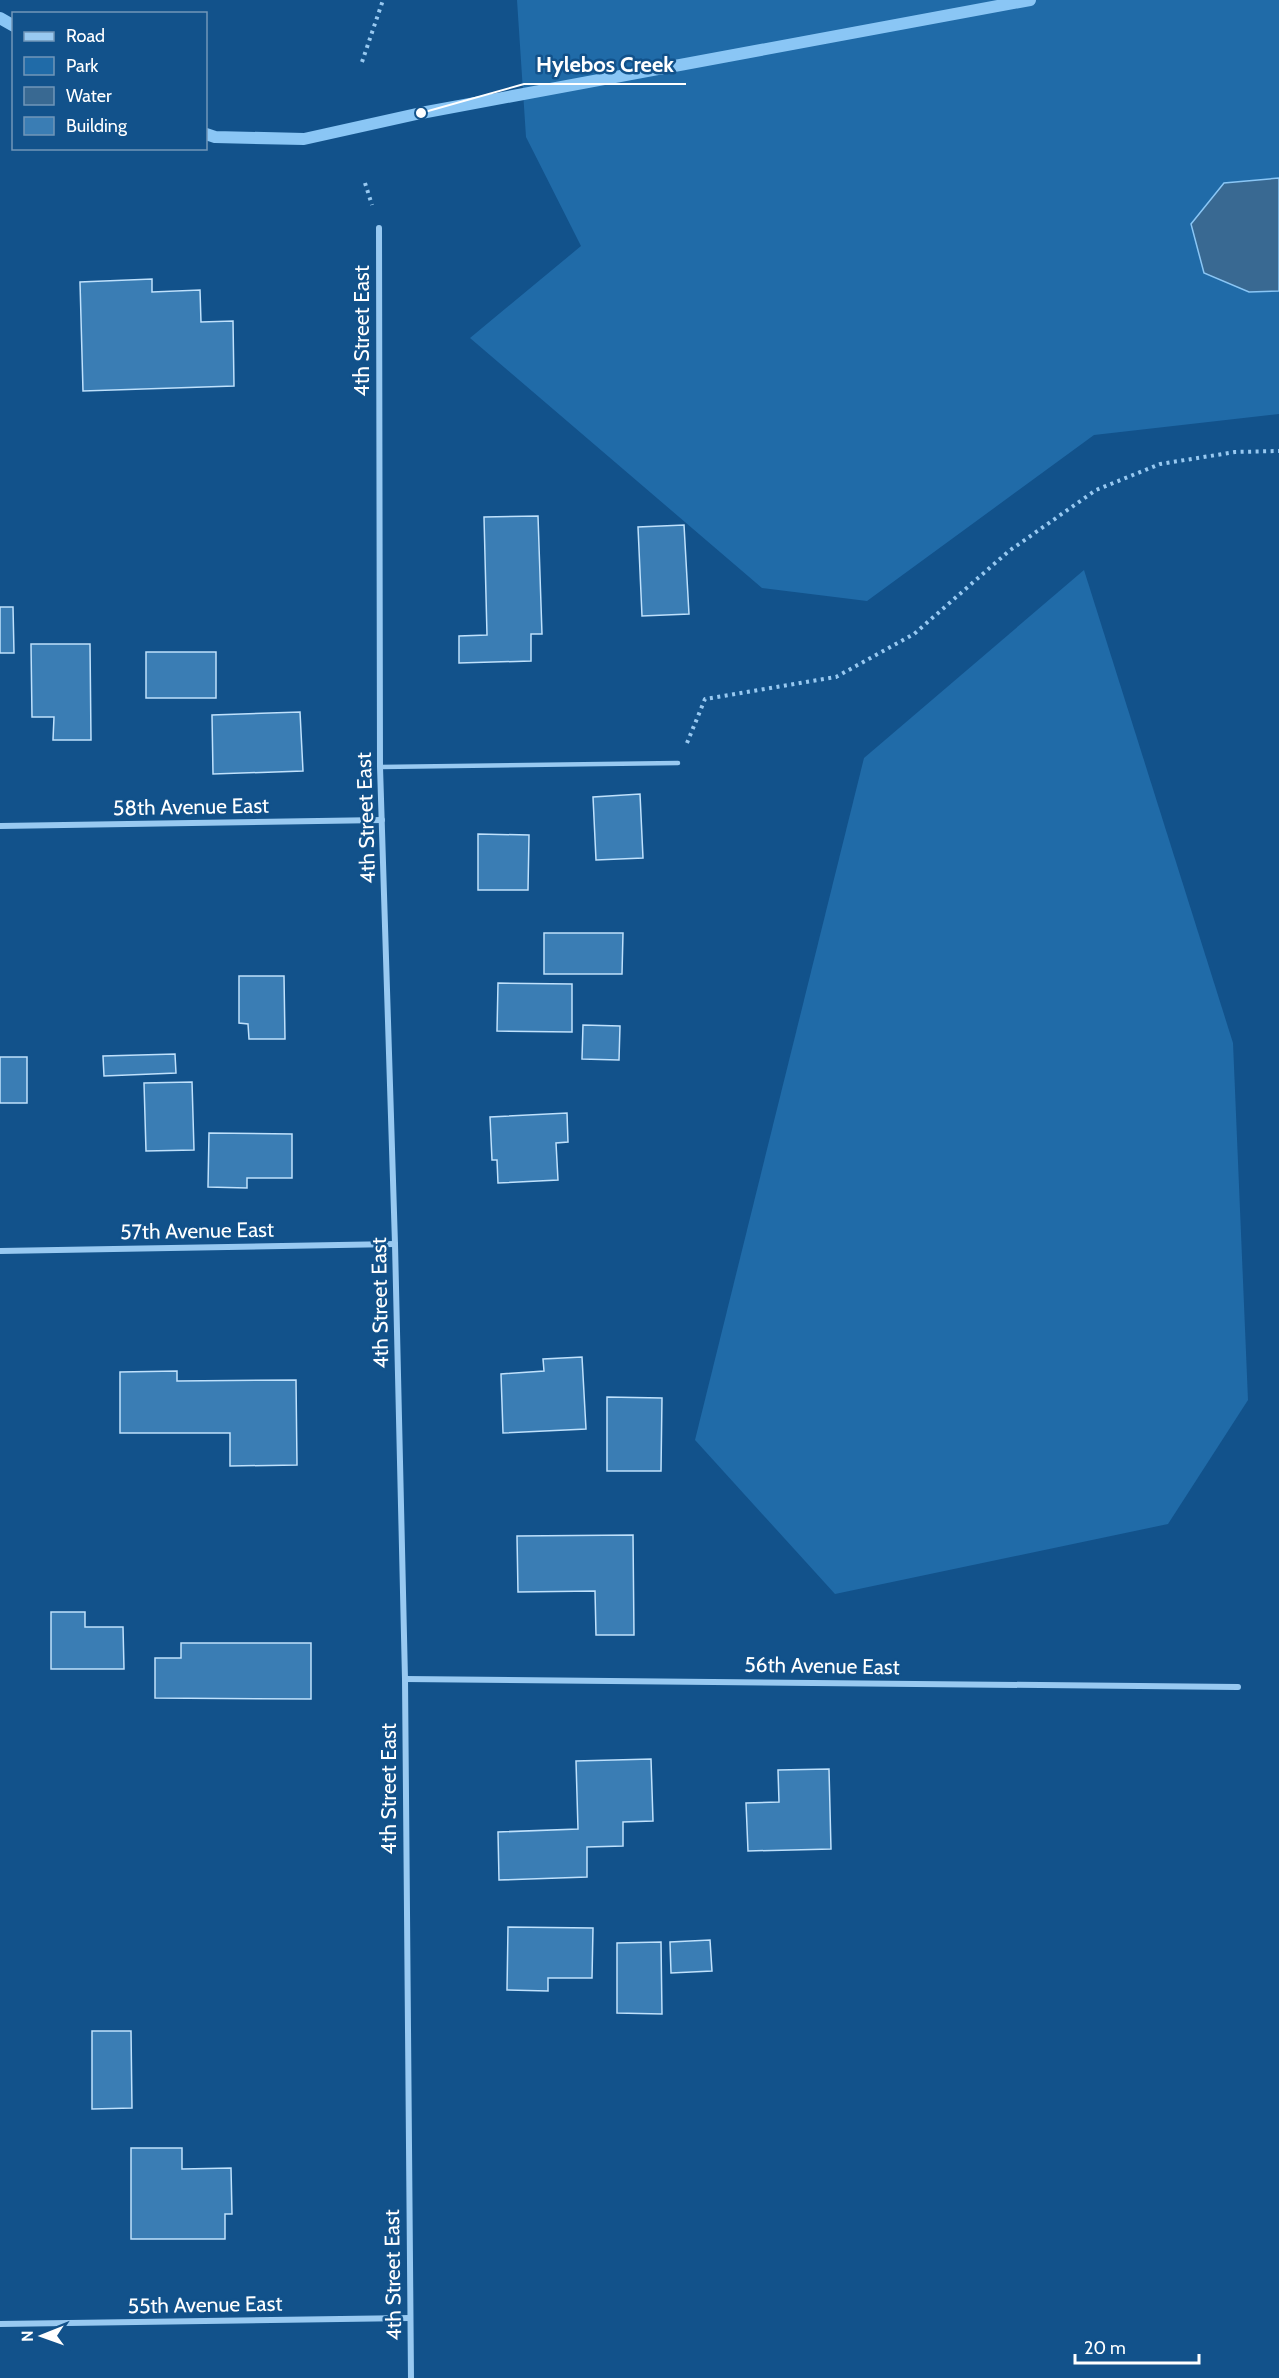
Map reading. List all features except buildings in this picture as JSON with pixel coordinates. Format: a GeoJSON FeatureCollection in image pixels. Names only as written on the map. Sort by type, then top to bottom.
{"type":"FeatureCollection","features":[{"type":"Feature","properties":{"kind":"street","name":"4th Street East"},"geometry":{"type":"LineString","coordinates":[[379,228],[380,767],[395,1244],[405,1679],[411,2378]]}},
{"type":"Feature","properties":{"kind":"street","name":"58th Avenue East"},"geometry":{"type":"LineString","coordinates":[[0,826],[382,820]]}},
{"type":"Feature","properties":{"kind":"street","name":"57th Avenue East"},"geometry":{"type":"LineString","coordinates":[[0,1251],[395,1244]]}},
{"type":"Feature","properties":{"kind":"street","name":"56th Avenue East"},"geometry":{"type":"LineString","coordinates":[[405,1679],[1238,1687]]}},
{"type":"Feature","properties":{"kind":"street","name":"55th Avenue East"},"geometry":{"type":"LineString","coordinates":[[0,2324],[410,2318]]}},
{"type":"Feature","properties":{"kind":"lane"},"geometry":{"type":"LineString","coordinates":[[380,767],[678,763]]}},
{"type":"Feature","properties":{"kind":"path"},"geometry":{"type":"LineString","coordinates":[[362,62],[382,0]]}},
{"type":"Feature","properties":{"kind":"path"},"geometry":{"type":"LineString","coordinates":[[678,763],[705,699],[836,677],[914,634],[1009,551],[1096,490],[1161,464],[1235,452],[1279,451]]}},
{"type":"Feature","properties":{"kind":"green space"},"geometry":{"type":"Polygon","coordinates":[[[517,0],[1279,0],[1279,414],[1094,435],[867,601],[762,588],[470,338],[581,246],[526,137],[517,0]]]}},
{"type":"Feature","properties":{"kind":"green space"},"geometry":{"type":"Polygon","coordinates":[[[1084,570],[1233,1043],[1248,1400],[1168,1524],[835,1594],[695,1440],[864,758],[1084,570]]]}},
{"type":"Feature","properties":{"kind":"water"},"geometry":{"type":"Polygon","coordinates":[[[1279,178],[1279,291],[1249,292],[1204,273],[1191,224],[1224,183],[1279,178]]]}},
{"type":"Feature","properties":{"kind":"waterway"},"geometry":{"type":"LineString","coordinates":[[207,134],[215,137],[304,139],[421,113],[1030,0]]}},
{"type":"Feature","properties":{"kind":"waterway"},"geometry":{"type":"LineString","coordinates":[[0,18],[12,25]]}},
{"type":"Feature","properties":{"kind":"place","name":"Hylebos Creek"},"geometry":{"type":"Point","coordinates":[421,113]}}]}
